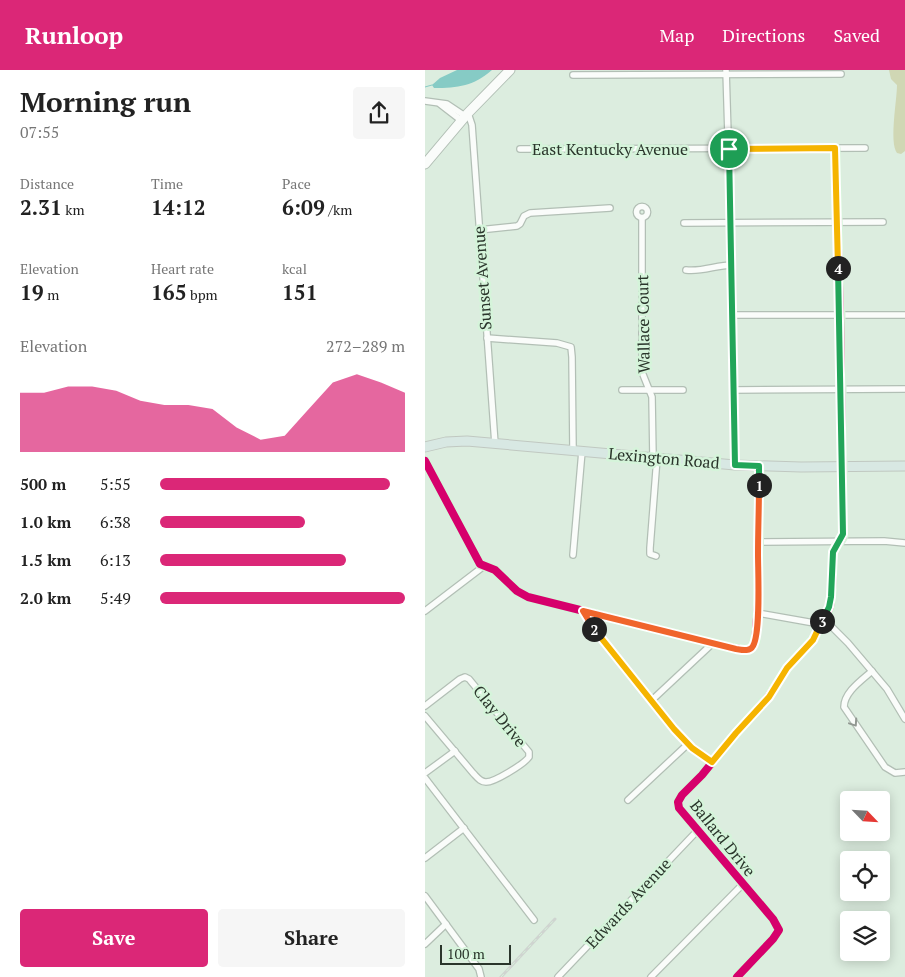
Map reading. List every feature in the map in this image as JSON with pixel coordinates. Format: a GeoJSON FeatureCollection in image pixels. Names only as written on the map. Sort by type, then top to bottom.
{"type":"FeatureCollection","features":[{"type":"Feature","properties":{"kind":"main road"},"geometry":{"type":"LineString","coordinates":[[425,164],[465,117],[510,70]]}},
{"type":"Feature","properties":{"kind":"main road","name":"Lexington Road"},"geometry":{"type":"LineString","coordinates":[[425,447],[455,441],[735,465],[905,466]]}},
{"type":"Feature","properties":{"kind":"street"},"geometry":{"type":"LineString","coordinates":[[726,72],[732,265],[735,465]]}},
{"type":"Feature","properties":{"kind":"street"},"geometry":{"type":"LineString","coordinates":[[573,75],[726,72],[841,74]]}},
{"type":"Feature","properties":{"kind":"street"},"geometry":{"type":"LineString","coordinates":[[425,101],[451,106],[465,117]]}},
{"type":"Feature","properties":{"kind":"street","name":"Sunset Avenue"},"geometry":{"type":"LineString","coordinates":[[465,117],[472,125],[495,444]]}},
{"type":"Feature","properties":{"kind":"street","name":"Ballard Drive"},"geometry":{"type":"LineString","coordinates":[[737,977],[773,939],[779,930],[773,919],[679,808],[678,802],[682,795],[769,697],[787,668],[813,640],[831,602],[833,552],[843,534],[840,315],[835,148]]}},
{"type":"Feature","properties":{"kind":"street","name":"East Kentucky Avenue"},"geometry":{"type":"LineString","coordinates":[[521,149],[865,148]]}},
{"type":"Feature","properties":{"kind":"street"},"geometry":{"type":"LineString","coordinates":[[479,230],[517,226],[524,216],[530,213],[610,208]]}},
{"type":"Feature","properties":{"kind":"street","name":"Wallace Court"},"geometry":{"type":"LineString","coordinates":[[642,218],[642,372],[650,391],[655,458],[650,548],[651,554],[656,556]]}},
{"type":"Feature","properties":{"kind":"street"},"geometry":{"type":"LineString","coordinates":[[684,223],[883,222]]}},
{"type":"Feature","properties":{"kind":"street"},"geometry":{"type":"LineString","coordinates":[[686,270],[701,271],[721,265],[732,265]]}},
{"type":"Feature","properties":{"kind":"street"},"geometry":{"type":"LineString","coordinates":[[733,315],[905,315]]}},
{"type":"Feature","properties":{"kind":"street"},"geometry":{"type":"LineString","coordinates":[[487,338],[557,343],[571,347],[578,451],[573,555]]}},
{"type":"Feature","properties":{"kind":"street"},"geometry":{"type":"LineString","coordinates":[[733,390],[905,389]]}},
{"type":"Feature","properties":{"kind":"street"},"geometry":{"type":"LineString","coordinates":[[622,390],[683,390]]}},
{"type":"Feature","properties":{"kind":"street"},"geometry":{"type":"LineString","coordinates":[[425,461],[480,564],[495,570],[517,590],[528,597],[743,650],[751,648],[755,642],[758,613],[759,466]]}},
{"type":"Feature","properties":{"kind":"street"},"geometry":{"type":"LineString","coordinates":[[758,542],[905,542]]}},
{"type":"Feature","properties":{"kind":"street"},"geometry":{"type":"LineString","coordinates":[[425,611],[484,566]]}},
{"type":"Feature","properties":{"kind":"street"},"geometry":{"type":"LineString","coordinates":[[583,611],[593,629],[651,701],[688,744],[712,762]]}},
{"type":"Feature","properties":{"kind":"street"},"geometry":{"type":"LineString","coordinates":[[758,613],[831,626],[887,689],[905,719]]}},
{"type":"Feature","properties":{"kind":"street"},"geometry":{"type":"LineString","coordinates":[[651,701],[713,643]]}},
{"type":"Feature","properties":{"kind":"street"},"geometry":{"type":"LineString","coordinates":[[872,671],[849,693],[844,707],[885,767],[892,772],[905,772]]}},
{"type":"Feature","properties":{"kind":"street","name":"Clay Drive"},"geometry":{"type":"LineString","coordinates":[[425,706],[460,680],[469,679],[524,746],[529,755],[527,761],[486,782],[479,779],[425,716]]}},
{"type":"Feature","properties":{"kind":"street"},"geometry":{"type":"LineString","coordinates":[[629,800],[688,744]]}},
{"type":"Feature","properties":{"kind":"street"},"geometry":{"type":"LineString","coordinates":[[425,773],[455,751]]}},
{"type":"Feature","properties":{"kind":"street"},"geometry":{"type":"LineString","coordinates":[[425,778],[534,920]]}},
{"type":"Feature","properties":{"kind":"street"},"geometry":{"type":"LineString","coordinates":[[425,858],[464,828]]}},
{"type":"Feature","properties":{"kind":"street","name":"Edwards Avenue"},"geometry":{"type":"LineString","coordinates":[[558,977],[698,830]]}},
{"type":"Feature","properties":{"kind":"street"},"geometry":{"type":"LineString","coordinates":[[651,977],[743,884]]}},
{"type":"Feature","properties":{"kind":"street"},"geometry":{"type":"LineString","coordinates":[[425,896],[479,969],[481,976]]}},
{"type":"Feature","properties":{"kind":"street"},"geometry":{"type":"LineString","coordinates":[[425,944],[446,924]]}},
{"type":"Feature","properties":{"kind":"green space"},"geometry":{"type":"Polygon","coordinates":[[[889,70],[905,70],[905,151],[901,154],[897,153],[894,140],[897,85],[891,79],[889,70]]]}},
{"type":"Feature","properties":{"kind":"water"},"geometry":{"type":"Polygon","coordinates":[[[457,70],[492,70],[472,83],[434,88],[432,85],[440,78],[457,70]]]}},
{"type":"Feature","properties":{"kind":"waterway"},"geometry":{"type":"LineString","coordinates":[[425,87],[432,85]]}},
{"type":"Feature","properties":{"kind":"railway"},"geometry":{"type":"LineString","coordinates":[[501,977],[555,919]]}},
{"type":"Feature","properties":{"kind":"cycle path"},"geometry":{"type":"LineString","coordinates":[[737,977],[773,939],[779,930],[773,919],[679,808],[678,802],[682,795],[702,775],[768,697],[787,668],[815,637],[830,607],[833,552],[843,536],[840,315],[835,148]]}},
{"type":"Feature","properties":{"kind":"cycle path"},"geometry":{"type":"LineString","coordinates":[[425,461],[480,564],[495,570],[517,591],[528,597],[746,650],[751,648],[755,642],[758,605],[759,466]]}},
{"type":"Feature","properties":{"kind":"route"},"geometry":{"type":"LineString","coordinates":[[835,148],[840,315],[843,534],[842,539],[833,552],[832,590],[829,607],[815,637],[779,678],[769,697],[712,762],[692,748],[674,729],[593,629],[583,611],[736,649],[746,650],[754,644],[759,605],[759,466],[735,465],[729,149],[835,148]]}}]}
